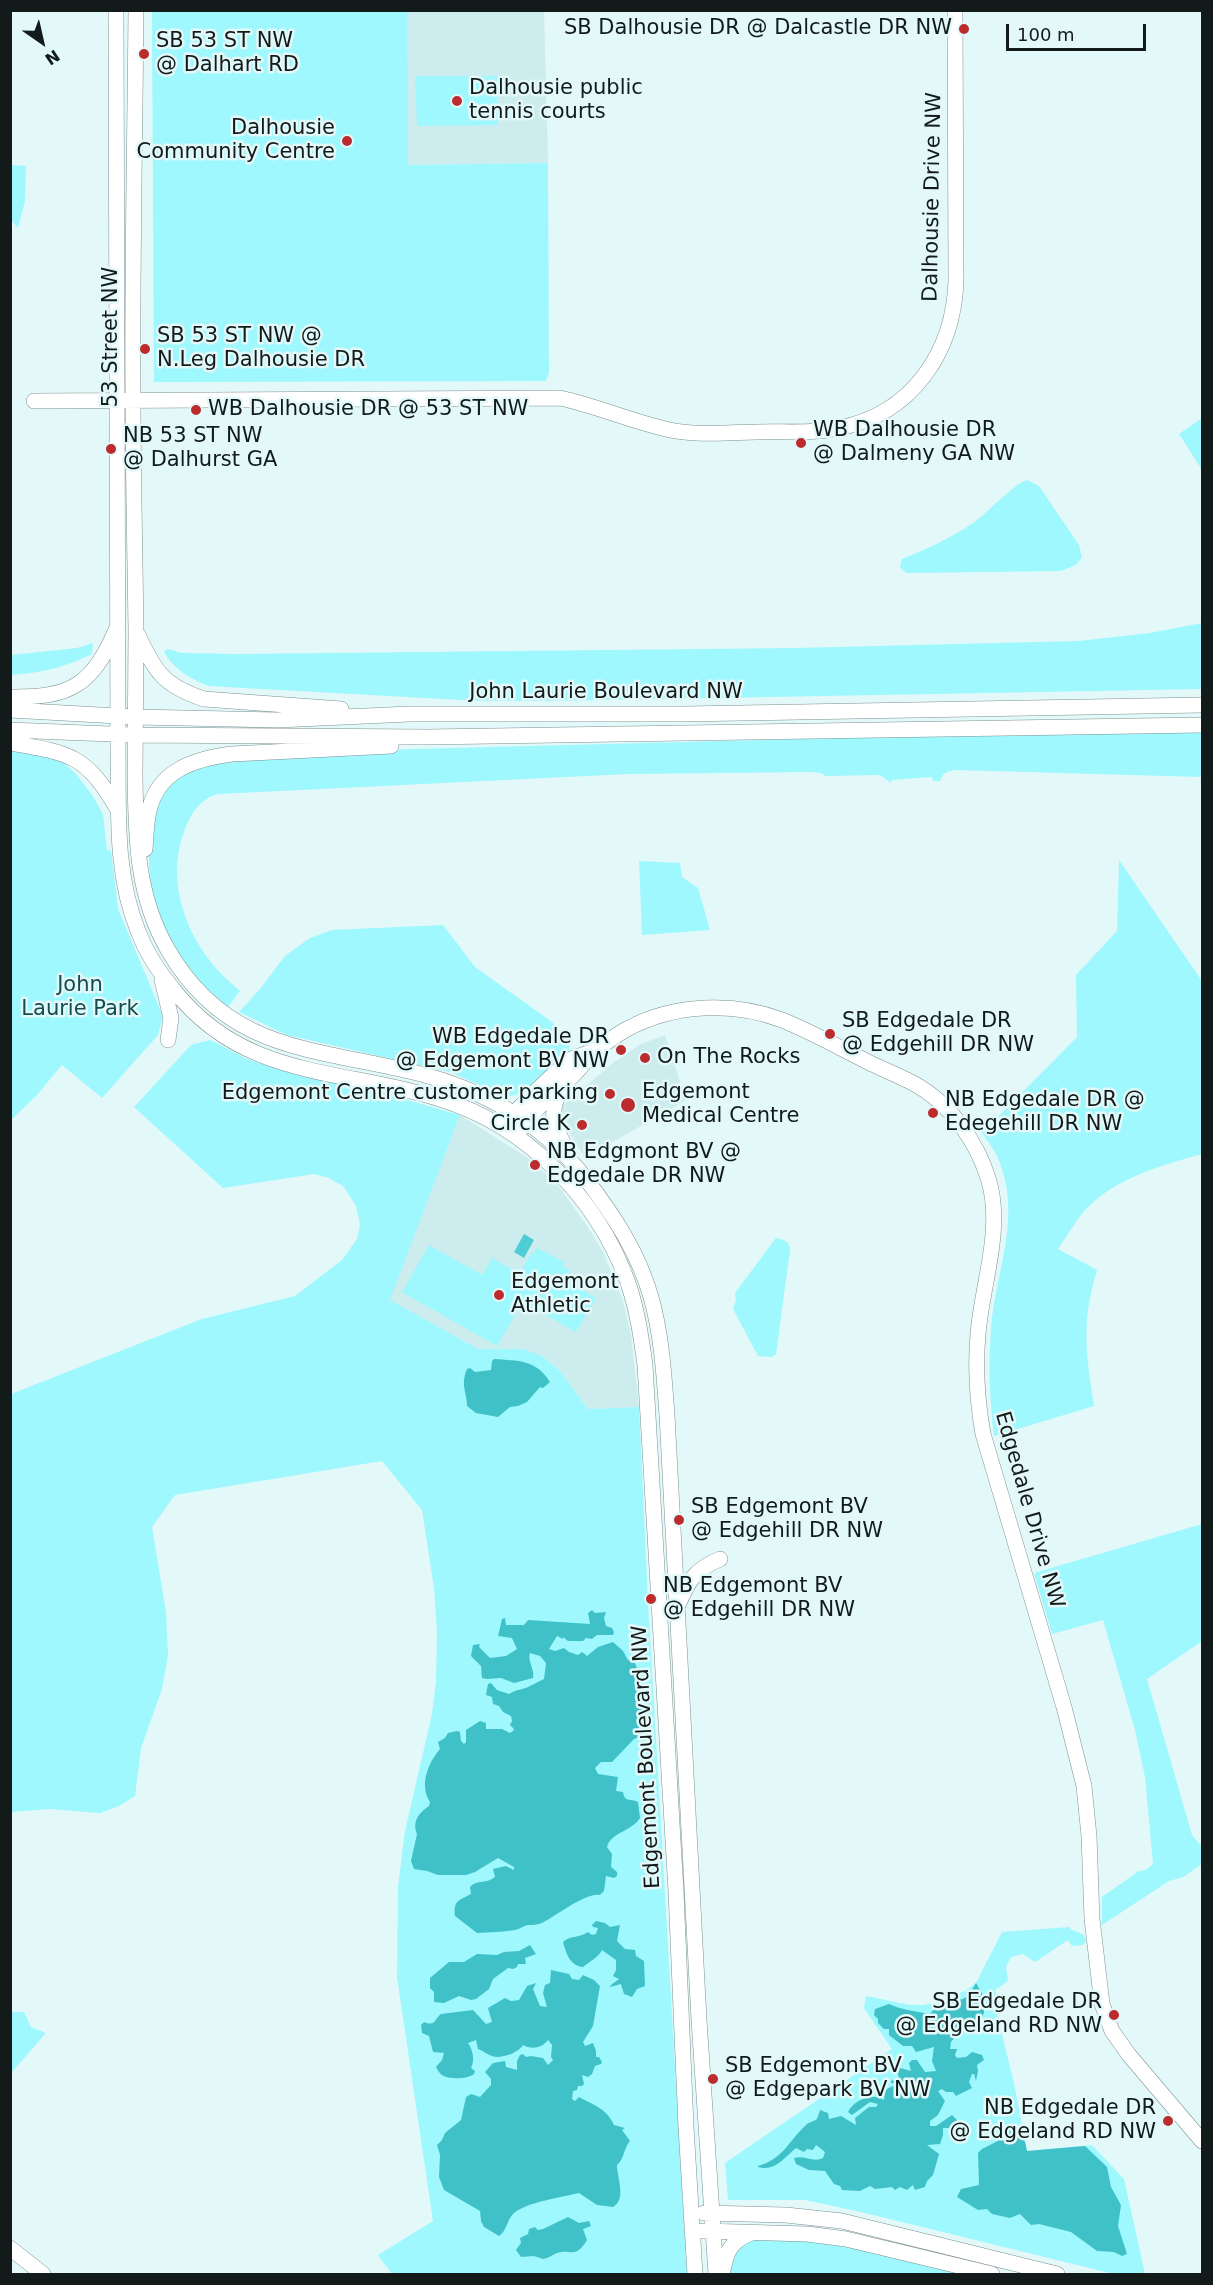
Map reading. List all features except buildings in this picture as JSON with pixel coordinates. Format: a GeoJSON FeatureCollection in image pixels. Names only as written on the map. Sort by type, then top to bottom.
{"type":"FeatureCollection","features":[{"type":"Feature","properties":{"kind":"main road","name":"53 Street NW"},"geometry":{"type":"LineString","coordinates":[[116,10],[118,735]]}},
{"type":"Feature","properties":{"kind":"main road","name":"53 Street NW"},"geometry":{"type":"LineString","coordinates":[[135,735],[133,400],[136,10]]}},
{"type":"Feature","properties":{"kind":"main road","name":"Dalhousie Drive NW"},"geometry":{"type":"LineString","coordinates":[[34,401],[560,398],[655,426],[687,432],[818,431],[852,425],[874,416],[896,403],[924,376],[944,343],[953,314],[956,230],[955,10]]}},
{"type":"Feature","properties":{"kind":"main road"},"geometry":{"type":"LineString","coordinates":[[10,697],[45,696],[61,692],[83,680],[103,659],[118,625]]}},
{"type":"Feature","properties":{"kind":"main road"},"geometry":{"type":"LineString","coordinates":[[136,630],[150,660],[162,678],[180,690],[204,699],[410,714]]}},
{"type":"Feature","properties":{"kind":"main road","name":"John Laurie Boulevard NW"},"geometry":{"type":"LineString","coordinates":[[10,710],[136,717],[278,720],[410,714],[684,714],[1203,705]]}},
{"type":"Feature","properties":{"kind":"main road","name":"John Laurie Boulevard NW"},"geometry":{"type":"LineString","coordinates":[[10,730],[118,735],[427,737],[1203,725]]}},
{"type":"Feature","properties":{"kind":"main road","name":"Edgemont Boulevard NW"},"geometry":{"type":"LineString","coordinates":[[118,735],[120,860],[127,897],[138,931],[160,974],[193,1012],[230,1042],[271,1060],[394,1086],[443,1100],[464,1107],[500,1127],[546,1161],[574,1188],[599,1223],[627,1280],[639,1327],[647,1397],[676,1891],[695,2274]]}},
{"type":"Feature","properties":{"kind":"main road","name":"Edgemont Boulevard NW"},"geometry":{"type":"LineString","coordinates":[[135,735],[136,850],[157,929],[182,972],[217,1008],[251,1030],[280,1044],[417,1073],[444,1081],[489,1099],[521,1117],[575,1164],[610,1210],[629,1242],[645,1280],[657,1320],[667,1415],[716,2274]]}},
{"type":"Feature","properties":{"kind":"main road"},"geometry":{"type":"LineString","coordinates":[[142,879],[148,813],[153,800],[160,786],[172,774],[188,764],[206,757],[232,754],[392,746],[427,737]]}},
{"type":"Feature","properties":{"kind":"main road"},"geometry":{"type":"LineString","coordinates":[[10,742],[50,750],[73,758],[100,780],[119,812]]}},
{"type":"Feature","properties":{"kind":"main road"},"geometry":{"type":"LineString","coordinates":[[160,974],[171,1018],[168,1040]]}},
{"type":"Feature","properties":{"kind":"main road","name":"Edgedale Drive NW"},"geometry":{"type":"LineString","coordinates":[[516,1137],[521,1117],[573,1058],[592,1052],[628,1028],[666,1014],[721,1008],[754,1012],[781,1020],[914,1084],[935,1099],[969,1135],[981,1158],[994,1207],[994,1228],[978,1333],[976,1383],[979,1411],[983,1434],[1064,1707],[1084,1786],[1089,1836],[1092,1919],[1102,2004],[1112,2031],[1129,2055],[1203,2141]]}},
{"type":"Feature","properties":{"kind":"main road","name":"Edgedale Drive NW"},"geometry":{"type":"LineString","coordinates":[[500,1127],[521,1117],[560,1090],[582,1068],[592,1052]]}},
{"type":"Feature","properties":{"kind":"main road"},"geometry":{"type":"LineString","coordinates":[[560,1090],[553,1105],[554,1121],[575,1164]]}},
{"type":"Feature","properties":{"kind":"main road"},"geometry":{"type":"LineString","coordinates":[[677,1608],[687,1585],[696,1572],[720,1559]]}},
{"type":"Feature","properties":{"kind":"main road"},"geometry":{"type":"LineString","coordinates":[[693,2213],[786,2215],[842,2221],[1057,2274]]}},
{"type":"Feature","properties":{"kind":"main road"},"geometry":{"type":"LineString","coordinates":[[694,2231],[807,2234],[846,2239],[992,2274]]}},
{"type":"Feature","properties":{"kind":"main road"},"geometry":{"type":"LineString","coordinates":[[722,2274],[726,2255],[731,2246],[742,2237],[754,2232]]}},
{"type":"Feature","properties":{"kind":"main road"},"geometry":{"type":"LineString","coordinates":[[10,2248],[43,2274]]}},
{"type":"Feature","properties":{"kind":"shaded area"},"geometry":{"type":"Polygon","coordinates":[[[407,11],[544,11],[548,163],[407,165],[407,11]]]}},
{"type":"Feature","properties":{"kind":"shaded area"},"geometry":{"type":"Polygon","coordinates":[[[665,1035],[686,1100],[585,1158],[556,1111],[613,1063],[641,1044],[665,1035]]]}},
{"type":"Feature","properties":{"kind":"shaded area"},"geometry":{"type":"Polygon","coordinates":[[[460,1115],[528,1158],[557,1184],[603,1252],[623,1301],[631,1335],[639,1407],[588,1409],[560,1371],[542,1356],[478,1349],[389,1300],[460,1115]]]}},
{"type":"Feature","properties":{"kind":"shaded area"},"geometry":{"type":"Polygon","coordinates":[[[524,1234],[534,1240],[524,1258],[514,1252],[524,1234]]]}},
{"type":"Feature","properties":{"kind":"shaded area"},"geometry":{"type":"Polygon","coordinates":[[[494,1359],[519,1361],[532,1365],[545,1374],[550,1382],[543,1388],[540,1387],[527,1402],[510,1407],[498,1417],[476,1413],[467,1406],[464,1384],[467,1369],[470,1368],[475,1372],[491,1370],[494,1359]]]}},
{"type":"Feature","properties":{"kind":"shaded area"},"geometry":{"type":"Polygon","coordinates":[[[592,1610],[595,1613],[606,1612],[604,1618],[606,1626],[612,1628],[613,1635],[597,1635],[583,1641],[568,1641],[557,1636],[549,1649],[555,1651],[564,1648],[578,1655],[582,1652],[587,1656],[598,1647],[613,1642],[623,1651],[628,1660],[635,1663],[647,1714],[642,1736],[634,1739],[612,1762],[601,1762],[595,1768],[598,1774],[618,1777],[616,1791],[623,1792],[627,1799],[638,1802],[640,1818],[609,1842],[607,1847],[612,1854],[611,1867],[617,1872],[617,1876],[614,1878],[606,1876],[604,1891],[600,1895],[587,1897],[540,1924],[528,1925],[515,1930],[477,1933],[455,1916],[456,1904],[471,1894],[470,1887],[495,1877],[493,1869],[506,1866],[514,1870],[514,1867],[498,1858],[466,1875],[438,1875],[414,1869],[411,1861],[417,1834],[415,1825],[419,1815],[429,1806],[430,1802],[425,1789],[426,1774],[440,1749],[438,1742],[448,1733],[460,1732],[461,1741],[464,1744],[466,1730],[480,1721],[486,1723],[486,1729],[502,1729],[510,1733],[513,1731],[510,1725],[511,1716],[493,1704],[492,1697],[486,1695],[488,1684],[491,1683],[497,1690],[509,1694],[544,1679],[546,1663],[540,1656],[530,1653],[533,1678],[514,1683],[501,1678],[482,1678],[481,1666],[471,1656],[473,1645],[480,1644],[479,1647],[490,1658],[506,1656],[517,1649],[512,1638],[498,1636],[502,1619],[505,1618],[506,1625],[524,1625],[528,1620],[590,1624],[588,1613],[592,1610]]]}},
{"type":"Feature","properties":{"kind":"shaded area"},"geometry":{"type":"Polygon","coordinates":[[[596,1921],[610,1927],[620,1925],[617,1941],[625,1949],[635,1950],[636,1956],[644,1961],[645,1986],[637,1989],[632,1997],[624,1994],[621,1984],[610,1987],[619,1979],[613,1976],[616,1970],[616,1960],[602,1950],[583,1967],[572,1962],[567,1954],[563,1942],[588,1932],[592,1935],[596,1934],[598,1928],[592,1925],[596,1921]]]}},
{"type":"Feature","properties":{"kind":"shaded area"},"geometry":{"type":"Polygon","coordinates":[[[530,1945],[536,1954],[525,1958],[526,1964],[518,1964],[513,1969],[508,1968],[493,1979],[489,1989],[476,1999],[471,2000],[459,1996],[444,2003],[434,2002],[430,1978],[449,1962],[464,1962],[477,1954],[497,1955],[519,1951],[530,1945]]]}},
{"type":"Feature","properties":{"kind":"shaded area"},"geometry":{"type":"Polygon","coordinates":[[[551,1970],[569,1974],[572,1979],[579,1980],[583,1975],[600,1986],[593,2026],[583,2042],[585,2046],[593,2043],[596,2057],[599,2057],[602,2062],[595,2066],[588,2077],[582,2075],[584,2084],[573,2091],[572,2099],[575,2101],[579,2097],[594,2104],[607,2114],[614,2125],[625,2128],[622,2130],[630,2141],[617,2165],[620,2199],[613,2207],[597,2205],[579,2193],[536,2203],[514,2213],[499,2236],[484,2227],[480,2211],[444,2190],[439,2177],[440,2155],[437,2145],[445,2133],[461,2120],[466,2097],[471,2094],[480,2097],[491,2085],[491,2079],[485,2072],[493,2063],[505,2061],[506,2067],[517,2070],[517,2061],[523,2054],[526,2057],[543,2058],[548,2065],[553,2060],[552,2045],[548,2040],[537,2047],[523,2045],[512,2054],[497,2057],[478,2049],[476,2040],[468,2043],[473,2055],[471,2068],[475,2071],[474,2074],[463,2078],[449,2078],[441,2074],[436,2067],[444,2053],[433,2052],[429,2036],[422,2033],[421,2025],[424,2022],[433,2023],[441,2014],[473,2010],[486,2024],[492,2022],[488,2008],[505,1998],[511,2001],[519,2000],[527,1986],[536,1983],[533,1989],[540,2006],[547,2007],[543,1993],[545,1985],[550,1983],[551,1970]]]}},
{"type":"Feature","properties":{"kind":"shaded area"},"geometry":{"type":"Polygon","coordinates":[[[976,1983],[984,1997],[984,2013],[980,2021],[962,2024],[957,2028],[950,2049],[957,2049],[955,2055],[957,2058],[966,2057],[972,2052],[982,2055],[984,2060],[977,2065],[976,2081],[972,2074],[969,2082],[972,2088],[956,2096],[953,2092],[946,2092],[942,2089],[938,2091],[945,2101],[938,2115],[930,2121],[930,2126],[936,2126],[952,2115],[957,2120],[954,2128],[943,2128],[940,2144],[927,2145],[939,2154],[933,2175],[925,2187],[915,2190],[913,2185],[907,2190],[900,2187],[895,2190],[892,2187],[875,2189],[870,2186],[860,2191],[842,2190],[840,2186],[834,2184],[825,2171],[809,2170],[796,2164],[794,2158],[816,2160],[823,2158],[825,2152],[816,2145],[813,2150],[807,2149],[804,2152],[796,2148],[775,2166],[758,2167],[774,2159],[806,2125],[817,2119],[820,2110],[828,2113],[829,2119],[841,2116],[856,2125],[855,2118],[869,2107],[876,2107],[878,2104],[870,2102],[852,2115],[848,2112],[851,2108],[864,2098],[875,2097],[884,2100],[885,2090],[897,2084],[891,2083],[899,2077],[896,2070],[900,2068],[911,2071],[909,2063],[912,2060],[917,2060],[925,2072],[936,2071],[932,2061],[934,2047],[916,2052],[912,2046],[903,2046],[889,2035],[889,2029],[884,2029],[878,2023],[874,2015],[875,2009],[889,2004],[929,2014],[940,2005],[963,1999],[969,1995],[976,1983]]]}},
{"type":"Feature","properties":{"kind":"shaded area"},"geometry":{"type":"Polygon","coordinates":[[[1009,2129],[1023,2133],[1027,2151],[1085,2146],[1107,2167],[1111,2187],[1121,2205],[1118,2226],[1127,2254],[1122,2256],[1114,2252],[1097,2251],[1071,2232],[1039,2224],[1031,2225],[1020,2214],[1010,2218],[992,2214],[987,2209],[978,2210],[957,2197],[961,2189],[979,2185],[978,2153],[998,2141],[1009,2129]]]}},
{"type":"Feature","properties":{"kind":"shaded area"},"geometry":{"type":"Polygon","coordinates":[[[568,2217],[579,2223],[589,2221],[591,2226],[583,2229],[587,2240],[579,2250],[557,2253],[543,2259],[534,2256],[521,2257],[516,2250],[521,2243],[520,2238],[528,2234],[529,2229],[535,2227],[538,2230],[543,2229],[568,2217]]]}},
{"type":"Feature","properties":{"kind":"green space"},"geometry":{"type":"Polygon","coordinates":[[[152,11],[407,11],[408,165],[548,163],[549,373],[546,381],[154,382],[152,11]]]}},
{"type":"Feature","properties":{"kind":"green space","name":"Dalhousie public tennis courts"},"geometry":{"type":"Polygon","coordinates":[[[415,76],[497,76],[497,125],[417,126],[415,76]]]}},
{"type":"Feature","properties":{"kind":"green space"},"geometry":{"type":"Polygon","coordinates":[[[11,165],[26,166],[25,201],[18,228],[11,220],[11,165]]]}},
{"type":"Feature","properties":{"kind":"green space"},"geometry":{"type":"Polygon","coordinates":[[[1202,418],[1202,470],[1179,434],[1202,418]]]}},
{"type":"Feature","properties":{"kind":"green space"},"geometry":{"type":"Polygon","coordinates":[[[1027,480],[1039,486],[1079,545],[1082,557],[1076,565],[1061,571],[906,573],[900,567],[902,559],[939,543],[965,528],[1015,487],[1027,480]]]}},
{"type":"Feature","properties":{"kind":"green space"},"geometry":{"type":"Polygon","coordinates":[[[1202,623],[1202,689],[479,701],[208,686],[183,672],[164,652],[167,649],[182,653],[238,654],[796,648],[1079,641],[1150,633],[1202,623]]]}},
{"type":"Feature","properties":{"kind":"green space"},"geometry":{"type":"Polygon","coordinates":[[[93,643],[92,654],[63,666],[11,675],[11,655],[77,648],[93,643]]]}},
{"type":"Feature","properties":{"kind":"green space"},"geometry":{"type":"Polygon","coordinates":[[[1152,730],[1202,732],[1202,777],[956,770],[946,772],[940,781],[933,781],[932,777],[892,780],[891,783],[880,775],[826,776],[809,772],[628,774],[218,794],[201,803],[185,829],[177,863],[177,881],[185,915],[192,932],[218,970],[240,991],[228,1007],[199,983],[172,946],[155,907],[151,886],[150,829],[155,810],[164,792],[178,776],[190,768],[254,757],[413,749],[1152,730]]]}},
{"type":"Feature","properties":{"kind":"green space","name":"John Laurie Park"},"geometry":{"type":"Polygon","coordinates":[[[11,748],[59,759],[76,774],[103,814],[107,850],[111,851],[118,909],[163,1016],[158,1035],[102,1098],[62,1065],[36,1096],[11,1120],[11,748]]]}},
{"type":"Feature","properties":{"kind":"green space"},"geometry":{"type":"Polygon","coordinates":[[[1119,860],[1202,981],[1202,1154],[1140,1174],[1111,1189],[1085,1210],[1058,1249],[1097,1270],[1089,1306],[1086,1338],[1094,1406],[994,1436],[991,1410],[990,1344],[1006,1244],[1008,1200],[1005,1178],[997,1156],[982,1133],[1077,1037],[1076,975],[1117,931],[1119,860]]]}},
{"type":"Feature","properties":{"kind":"green space"},"geometry":{"type":"Polygon","coordinates":[[[639,861],[680,863],[682,877],[698,888],[710,930],[642,935],[639,861]]]}},
{"type":"Feature","properties":{"kind":"green space"},"geometry":{"type":"Polygon","coordinates":[[[443,925],[475,967],[552,1022],[570,1042],[569,1052],[520,1094],[506,1097],[450,1072],[287,1035],[239,1012],[285,956],[310,938],[332,930],[443,925]]]}},
{"type":"Feature","properties":{"kind":"green space"},"geometry":{"type":"Polygon","coordinates":[[[210,1040],[247,1059],[286,1072],[386,1094],[460,1115],[390,1300],[478,1349],[523,1349],[542,1356],[560,1371],[588,1409],[639,1407],[687,2274],[392,2274],[378,2255],[433,2221],[397,1977],[398,1887],[405,1831],[432,1714],[436,1682],[437,1632],[434,1588],[422,1510],[382,1461],[175,1495],[152,1527],[166,1612],[168,1655],[162,1689],[141,1748],[135,1796],[119,1806],[100,1813],[51,1809],[11,1812],[11,1394],[202,1319],[295,1296],[342,1260],[357,1239],[360,1224],[356,1206],[344,1187],[329,1178],[314,1174],[223,1188],[134,1107],[191,1045],[210,1040]]]}},
{"type":"Feature","properties":{"kind":"green space"},"geometry":{"type":"Polygon","coordinates":[[[776,1238],[786,1241],[790,1250],[776,1354],[772,1357],[758,1356],[733,1309],[736,1300],[735,1293],[776,1238]]]}},
{"type":"Feature","properties":{"kind":"green space","name":"Edgemont Athletic"},"geometry":{"type":"Polygon","coordinates":[[[429,1245],[482,1275],[492,1258],[514,1271],[516,1268],[521,1271],[532,1252],[534,1253],[537,1248],[564,1262],[562,1266],[570,1270],[565,1281],[596,1298],[576,1332],[530,1306],[526,1311],[519,1308],[497,1346],[402,1292],[429,1245]]]}},
{"type":"Feature","properties":{"kind":"green space"},"geometry":{"type":"Polygon","coordinates":[[[1202,1524],[1202,1641],[1147,1679],[1192,1835],[1202,1847],[1202,1864],[1183,1877],[1169,1881],[1102,1925],[1102,1897],[1153,1864],[1145,1777],[1135,1730],[1103,1620],[1052,1634],[1034,1573],[1202,1524]]]}},
{"type":"Feature","properties":{"kind":"green space"},"geometry":{"type":"Polygon","coordinates":[[[1070,1927],[1084,1935],[1086,1941],[1083,1945],[1072,1946],[1068,1940],[1035,1962],[1023,1954],[1011,1957],[1006,1967],[1008,1981],[995,1990],[999,2001],[995,2006],[1014,2083],[1027,2151],[1092,2145],[1124,2179],[1145,2274],[1114,2274],[805,2200],[728,2200],[725,2163],[892,2049],[864,2008],[866,1996],[910,2005],[935,2003],[965,1991],[976,1983],[1002,1932],[1070,1927]]]}},
{"type":"Feature","properties":{"kind":"green space"},"geometry":{"type":"Polygon","coordinates":[[[11,2012],[24,2012],[31,2027],[46,2033],[11,2073],[11,2012]]]}},
{"type":"Feature","properties":{"kind":"green space"},"geometry":{"type":"Polygon","coordinates":[[[755,2239],[839,2243],[969,2274],[729,2274],[734,2251],[740,2249],[742,2243],[755,2239]]]}},
{"type":"Feature","properties":{"kind":"place","name":"SB Dalhousie DR @ Dalcastle DR NW"},"geometry":{"type":"Point","coordinates":[964,29]}},
{"type":"Feature","properties":{"kind":"place","name":"SB 53 ST NW @ Dalhart RD"},"geometry":{"type":"Point","coordinates":[144,54]}},
{"type":"Feature","properties":{"kind":"place","name":"Dalhousie public tennis courts"},"geometry":{"type":"Point","coordinates":[457,101]}},
{"type":"Feature","properties":{"kind":"place","name":"Dalhousie Community Centre"},"geometry":{"type":"Point","coordinates":[347,141]}},
{"type":"Feature","properties":{"kind":"place","name":"SB 53 ST NW @ N.Leg Dalhousie DR"},"geometry":{"type":"Point","coordinates":[145,349]}},
{"type":"Feature","properties":{"kind":"place","name":"WB Dalhousie DR @ 53 ST NW"},"geometry":{"type":"Point","coordinates":[196,410]}},
{"type":"Feature","properties":{"kind":"place","name":"WB Dalhousie DR @ Dalmeny GA NW"},"geometry":{"type":"Point","coordinates":[801,443]}},
{"type":"Feature","properties":{"kind":"place","name":"NB 53 ST NW @ Dalhurst GA"},"geometry":{"type":"Point","coordinates":[111,449]}},
{"type":"Feature","properties":{"kind":"place","name":"SB Edgedale DR @ Edgehill DR NW"},"geometry":{"type":"Point","coordinates":[830,1034]}},
{"type":"Feature","properties":{"kind":"place","name":"WB Edgedale DR @ Edgemont BV NW"},"geometry":{"type":"Point","coordinates":[621,1050]}},
{"type":"Feature","properties":{"kind":"place","name":"On The Rocks"},"geometry":{"type":"Point","coordinates":[645,1058]}},
{"type":"Feature","properties":{"kind":"place","name":"Edgemont Centre customer parking"},"geometry":{"type":"Point","coordinates":[610,1094]}},
{"type":"Feature","properties":{"kind":"place","name":"Edgemont Medical Centre"},"geometry":{"type":"Point","coordinates":[628,1105]}},
{"type":"Feature","properties":{"kind":"place","name":"NB Edgedale DR @ Edegehill DR NW"},"geometry":{"type":"Point","coordinates":[933,1113]}},
{"type":"Feature","properties":{"kind":"place","name":"Circle K"},"geometry":{"type":"Point","coordinates":[582,1125]}},
{"type":"Feature","properties":{"kind":"place","name":"NB Edgmont BV @ Edgedale DR NW"},"geometry":{"type":"Point","coordinates":[535,1165]}},
{"type":"Feature","properties":{"kind":"place","name":"Edgemont Athletic"},"geometry":{"type":"Point","coordinates":[499,1295]}},
{"type":"Feature","properties":{"kind":"place","name":"SB Edgemont BV @ Edgehill DR NW"},"geometry":{"type":"Point","coordinates":[679,1520]}},
{"type":"Feature","properties":{"kind":"place","name":"NB Edgemont BV @ Edgehill DR NW"},"geometry":{"type":"Point","coordinates":[651,1599]}},
{"type":"Feature","properties":{"kind":"place","name":"SB Edgedale DR @ Edgeland RD NW"},"geometry":{"type":"Point","coordinates":[1114,2015]}},
{"type":"Feature","properties":{"kind":"place","name":"SB Edgemont BV @ Edgepark BV NW"},"geometry":{"type":"Point","coordinates":[713,2079]}},
{"type":"Feature","properties":{"kind":"place","name":"NB Edgedale DR @ Edgeland RD NW"},"geometry":{"type":"Point","coordinates":[1168,2121]}}]}
